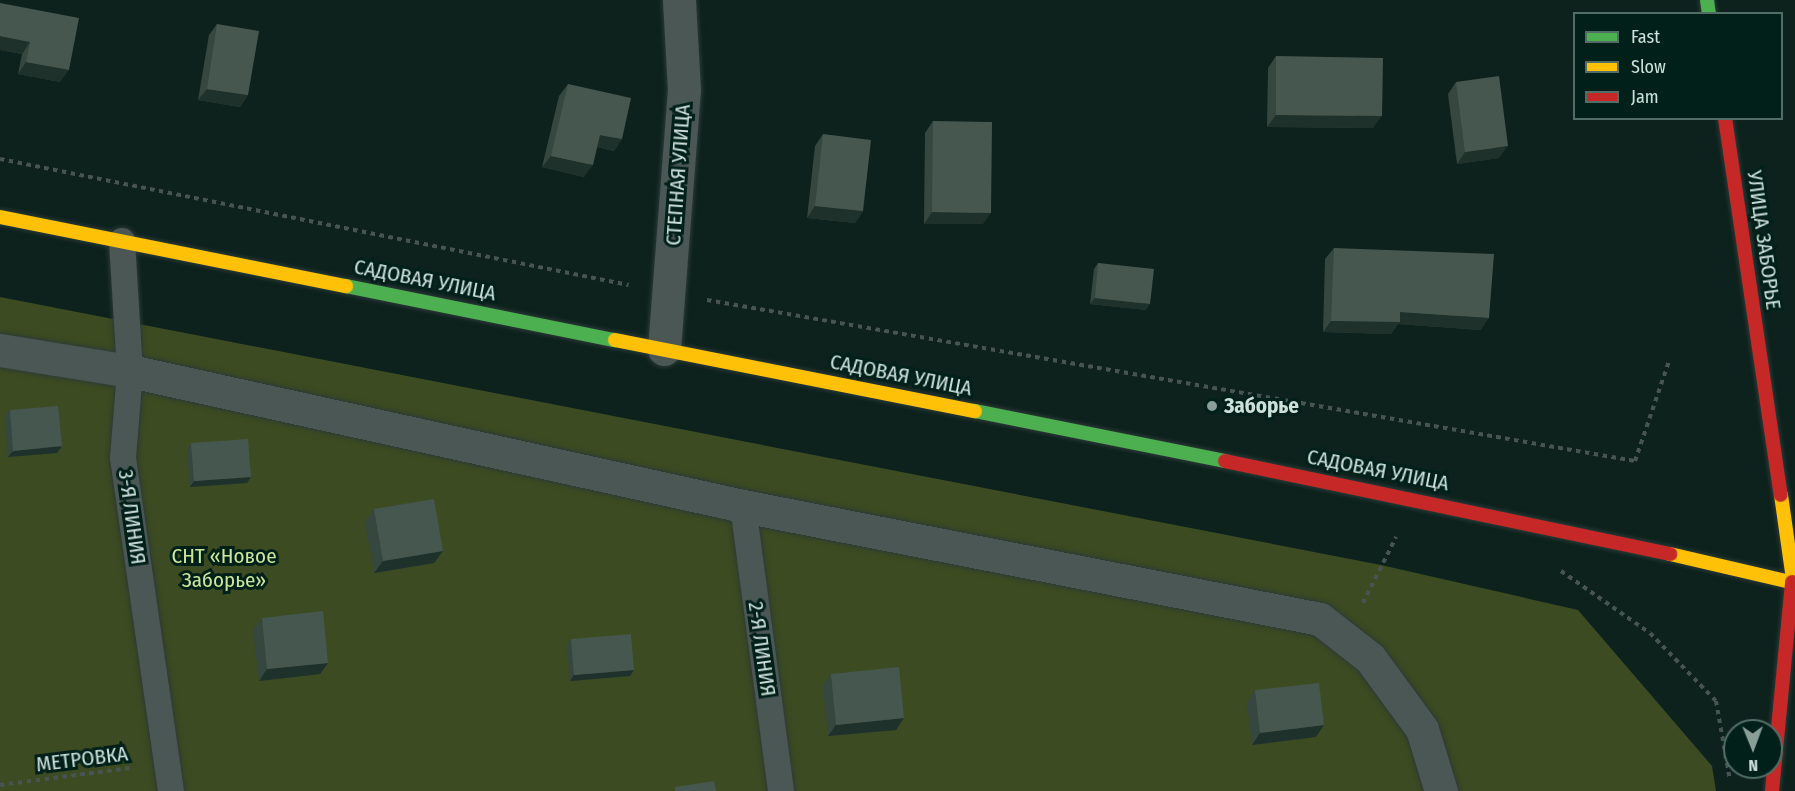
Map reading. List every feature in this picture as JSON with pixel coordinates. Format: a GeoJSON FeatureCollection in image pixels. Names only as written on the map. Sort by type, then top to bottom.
{"type":"FeatureCollection","features":[{"type":"Feature","properties":{"kind":"main road","name":"УЛИЦА ЗАБОРЬЕ"},"geometry":{"type":"LineString","coordinates":[[1725,120],[1794,586],[1772,791]]}},
{"type":"Feature","properties":{"kind":"main road","name":"САДОВАЯ УЛИЦА"},"geometry":{"type":"LineString","coordinates":[[0,217],[1550,526],[1794,586]]}},
{"type":"Feature","properties":{"kind":"street","name":"СТЕПНАЯ УЛИЦА"},"geometry":{"type":"LineString","coordinates":[[664,349],[684,90],[679,0]]}},
{"type":"Feature","properties":{"kind":"street"},"geometry":{"type":"LineString","coordinates":[[0,350],[130,371],[743,506],[1320,619],[1358,648],[1422,729],[1442,791]]}},
{"type":"Feature","properties":{"kind":"lane","name":"3-Я ЛИНИЯ"},"geometry":{"type":"LineString","coordinates":[[122,241],[130,371],[123,458],[171,791]]}},
{"type":"Feature","properties":{"kind":"lane","name":"2-Я ЛИНИЯ"},"geometry":{"type":"LineString","coordinates":[[743,506],[781,791]]}},
{"type":"Feature","properties":{"kind":"path"},"geometry":{"type":"LineString","coordinates":[[0,159],[668,293],[1635,461],[1669,361]]}},
{"type":"Feature","properties":{"kind":"path"},"geometry":{"type":"LineString","coordinates":[[1358,648],[1397,534],[1408,536]]}},
{"type":"Feature","properties":{"kind":"path"},"geometry":{"type":"LineString","coordinates":[[1553,566],[1650,633],[1716,701],[1723,740]]}},
{"type":"Feature","properties":{"kind":"path","name":"МЕТРОВКА"},"geometry":{"type":"LineString","coordinates":[[0,785],[167,764]]}},
{"type":"Feature","properties":{"kind":"green space","name":"СНТ «Новое Заборье»"},"geometry":{"type":"Polygon","coordinates":[[[0,297],[1381,565],[1578,610],[1712,766],[1716,791],[0,791],[0,297]]]}},
{"type":"Feature","properties":{"kind":"building"},"geometry":{"type":"Polygon","coordinates":[[[0,3],[79,18],[69,70],[26,62],[30,42],[0,36],[0,3]]]}},
{"type":"Feature","properties":{"kind":"building"},"geometry":{"type":"Polygon","coordinates":[[[217,24],[259,31],[248,95],[207,89],[217,24]]]}},
{"type":"Feature","properties":{"kind":"building"},"geometry":{"type":"Polygon","coordinates":[[[1276,56],[1383,58],[1382,116],[1276,115],[1276,56]]]}},
{"type":"Feature","properties":{"kind":"building"},"geometry":{"type":"Polygon","coordinates":[[[1499,76],[1508,146],[1465,152],[1456,82],[1499,76]]]}},
{"type":"Feature","properties":{"kind":"building"},"geometry":{"type":"Polygon","coordinates":[[[568,84],[631,98],[622,139],[600,135],[593,165],[551,156],[568,84]]]}},
{"type":"Feature","properties":{"kind":"building"},"geometry":{"type":"Polygon","coordinates":[[[933,121],[992,122],[991,213],[932,212],[933,121]]]}},
{"type":"Feature","properties":{"kind":"building"},"geometry":{"type":"Polygon","coordinates":[[[823,134],[871,140],[863,211],[815,206],[823,134]]]}},
{"type":"Feature","properties":{"kind":"building"},"geometry":{"type":"Polygon","coordinates":[[[1334,248],[1494,254],[1489,318],[1400,312],[1400,322],[1331,321],[1334,248]]]}},
{"type":"Feature","properties":{"kind":"building"},"geometry":{"type":"Polygon","coordinates":[[[1098,263],[1154,269],[1150,304],[1095,298],[1098,263]]]}},
{"type":"Feature","properties":{"kind":"building"},"geometry":{"type":"Polygon","coordinates":[[[58,406],[62,446],[13,451],[10,410],[58,406]]]}},
{"type":"Feature","properties":{"kind":"building"},"geometry":{"type":"Polygon","coordinates":[[[248,439],[251,477],[194,481],[191,443],[248,439]]]}},
{"type":"Feature","properties":{"kind":"building"},"geometry":{"type":"Polygon","coordinates":[[[434,499],[443,551],[383,561],[374,509],[434,499]]]}},
{"type":"Feature","properties":{"kind":"building"},"geometry":{"type":"Polygon","coordinates":[[[323,611],[328,663],[267,669],[262,618],[323,611]]]}},
{"type":"Feature","properties":{"kind":"building"},"geometry":{"type":"Polygon","coordinates":[[[631,634],[634,670],[574,675],[571,639],[631,634]]]}},
{"type":"Feature","properties":{"kind":"building"},"geometry":{"type":"Polygon","coordinates":[[[899,667],[904,718],[836,725],[831,674],[899,667]]]}},
{"type":"Feature","properties":{"kind":"building"},"geometry":{"type":"Polygon","coordinates":[[[1319,683],[1324,725],[1260,733],[1255,690],[1319,683]]]}},
{"type":"Feature","properties":{"kind":"building"},"geometry":{"type":"Polygon","coordinates":[[[714,781],[716,791],[675,791],[675,787],[714,781]]]}},
{"type":"Feature","properties":{"kind":"traffic: fast"},"geometry":{"type":"LineString","coordinates":[[1707,0],[1709,12]]}},
{"type":"Feature","properties":{"kind":"traffic: fast"},"geometry":{"type":"LineString","coordinates":[[346,286],[615,340]]}},
{"type":"Feature","properties":{"kind":"traffic: fast"},"geometry":{"type":"LineString","coordinates":[[975,411],[1225,461]]}},
{"type":"Feature","properties":{"kind":"traffic: slow"},"geometry":{"type":"LineString","coordinates":[[0,217],[346,286]]}},
{"type":"Feature","properties":{"kind":"traffic: slow"},"geometry":{"type":"LineString","coordinates":[[615,340],[975,411]]}},
{"type":"Feature","properties":{"kind":"traffic: slow"},"geometry":{"type":"LineString","coordinates":[[1781,495],[1795,593]]}},
{"type":"Feature","properties":{"kind":"traffic: slow"},"geometry":{"type":"LineString","coordinates":[[1670,554],[1795,583]]}},
{"type":"Feature","properties":{"kind":"traffic: jam"},"geometry":{"type":"LineString","coordinates":[[1725,120],[1781,495]]}},
{"type":"Feature","properties":{"kind":"traffic: jam"},"geometry":{"type":"LineString","coordinates":[[1225,461],[1670,554]]}},
{"type":"Feature","properties":{"kind":"traffic: jam"},"geometry":{"type":"LineString","coordinates":[[1772,791],[1792,582]]}},
{"type":"Feature","properties":{"kind":"place","name":"Заборье"},"geometry":{"type":"Point","coordinates":[1212,406]}}]}
